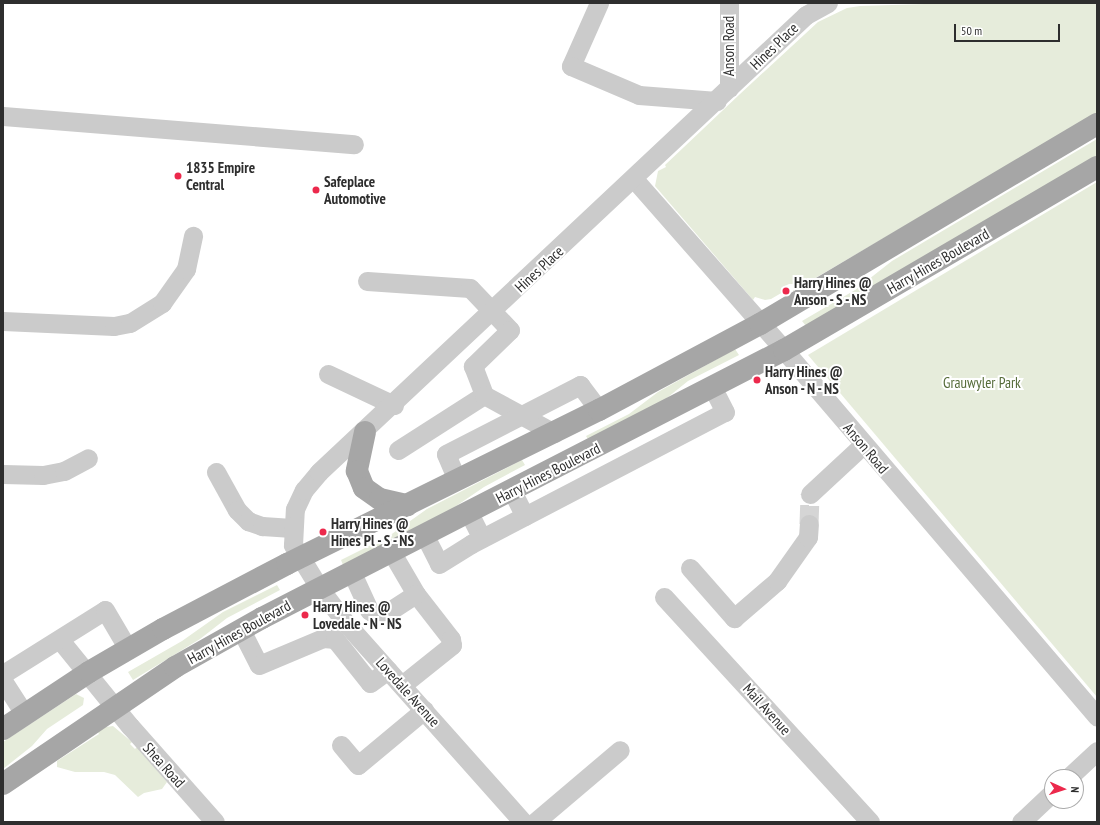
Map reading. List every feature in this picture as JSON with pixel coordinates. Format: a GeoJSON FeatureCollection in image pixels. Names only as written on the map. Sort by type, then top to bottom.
{"type":"FeatureCollection","features":[{"type":"Feature","properties":{"kind":"main road"},"geometry":{"type":"LineString","coordinates":[[3,729],[89,672],[128,649],[299,558],[600,410],[760,324],[1097,124]]}},
{"type":"Feature","properties":{"kind":"main road","name":"Harry Hines Boulevard"},"geometry":{"type":"LineString","coordinates":[[3,784],[115,706],[241,630],[469,514],[784,350],[1097,167]]}},
{"type":"Feature","properties":{"kind":"main road"},"geometry":{"type":"LineString","coordinates":[[365,432],[357,471],[364,488],[380,499],[407,505]]}},
{"type":"Feature","properties":{"kind":"main road"},"geometry":{"type":"LineString","coordinates":[[554,433],[567,463]]}},
{"type":"Feature","properties":{"kind":"street"},"geometry":{"type":"LineString","coordinates":[[600,3],[572,66],[639,95],[723,95]]}},
{"type":"Feature","properties":{"kind":"street","name":"Anson Road"},"geometry":{"type":"LineString","coordinates":[[723,95],[729,3]]}},
{"type":"Feature","properties":{"kind":"street","name":"Hines Place"},"geometry":{"type":"LineString","coordinates":[[299,558],[294,545],[292,528],[295,509],[304,490],[319,472],[394,405],[806,15],[828,3]]}},
{"type":"Feature","properties":{"kind":"street"},"geometry":{"type":"LineString","coordinates":[[3,116],[354,144]]}},
{"type":"Feature","properties":{"kind":"street","name":"Anson Road"},"geometry":{"type":"LineString","coordinates":[[634,179],[784,350],[863,445],[1097,717]]}},
{"type":"Feature","properties":{"kind":"street"},"geometry":{"type":"LineString","coordinates":[[3,322],[114,326],[130,323],[162,303],[186,269],[194,236]]}},
{"type":"Feature","properties":{"kind":"street"},"geometry":{"type":"LineString","coordinates":[[367,281],[470,288],[510,330],[473,366],[484,395],[522,414],[554,433]]}},
{"type":"Feature","properties":{"kind":"street"},"geometry":{"type":"LineString","coordinates":[[328,374],[394,405]]}},
{"type":"Feature","properties":{"kind":"street"},"geometry":{"type":"LineString","coordinates":[[446,454],[580,385],[600,410]]}},
{"type":"Feature","properties":{"kind":"street"},"geometry":{"type":"LineString","coordinates":[[425,536],[439,564],[482,538],[725,412],[713,388]]}},
{"type":"Feature","properties":{"kind":"street"},"geometry":{"type":"LineString","coordinates":[[398,450],[484,395]]}},
{"type":"Feature","properties":{"kind":"street"},"geometry":{"type":"LineString","coordinates":[[659,416],[672,439]]}},
{"type":"Feature","properties":{"kind":"street"},"geometry":{"type":"LineString","coordinates":[[421,434],[446,454],[457,480]]}},
{"type":"Feature","properties":{"kind":"street"},"geometry":{"type":"LineString","coordinates":[[620,436],[633,460]]}},
{"type":"Feature","properties":{"kind":"street"},"geometry":{"type":"LineString","coordinates":[[810,494],[863,445]]}},
{"type":"Feature","properties":{"kind":"street"},"geometry":{"type":"LineString","coordinates":[[3,474],[43,475],[64,471],[88,458]]}},
{"type":"Feature","properties":{"kind":"street"},"geometry":{"type":"LineString","coordinates":[[567,463],[579,488]]}},
{"type":"Feature","properties":{"kind":"street"},"geometry":{"type":"LineString","coordinates":[[216,472],[238,510],[248,522],[262,526],[292,528]]}},
{"type":"Feature","properties":{"kind":"street"},"geometry":{"type":"LineString","coordinates":[[512,491],[525,516]]}},
{"type":"Feature","properties":{"kind":"street"},"geometry":{"type":"LineString","coordinates":[[469,514],[482,538]]}},
{"type":"Feature","properties":{"kind":"street"},"geometry":{"type":"LineString","coordinates":[[690,568],[734,618],[777,582],[808,537],[809,524]]}},
{"type":"Feature","properties":{"kind":"street"},"geometry":{"type":"LineString","coordinates":[[392,552],[416,594],[451,639],[452,645],[402,685]]}},
{"type":"Feature","properties":{"kind":"street","name":"Lovedale Avenue"},"geometry":{"type":"LineString","coordinates":[[299,558],[345,622],[523,822]]}},
{"type":"Feature","properties":{"kind":"street"},"geometry":{"type":"LineString","coordinates":[[352,573],[369,610],[376,615],[388,612],[416,594]]}},
{"type":"Feature","properties":{"kind":"street","name":"Mail Avenue"},"geometry":{"type":"LineString","coordinates":[[664,597],[870,822]]}},
{"type":"Feature","properties":{"kind":"street"},"geometry":{"type":"LineString","coordinates":[[3,674],[60,640],[105,610],[128,649]]}},
{"type":"Feature","properties":{"kind":"street"},"geometry":{"type":"LineString","coordinates":[[329,639],[331,631],[345,622]]}},
{"type":"Feature","properties":{"kind":"street"},"geometry":{"type":"LineString","coordinates":[[241,630],[259,665],[323,638],[335,639],[370,682],[388,670]]}},
{"type":"Feature","properties":{"kind":"street","name":"Shea Road"},"geometry":{"type":"LineString","coordinates":[[60,640],[89,672],[115,706],[215,822]]}},
{"type":"Feature","properties":{"kind":"street"},"geometry":{"type":"LineString","coordinates":[[3,681],[25,715]]}},
{"type":"Feature","properties":{"kind":"street"},"geometry":{"type":"LineString","coordinates":[[341,745],[358,765],[424,710]]}},
{"type":"Feature","properties":{"kind":"street"},"geometry":{"type":"LineString","coordinates":[[535,822],[620,750]]}},
{"type":"Feature","properties":{"kind":"street"},"geometry":{"type":"LineString","coordinates":[[1078,769],[1097,751]]}},
{"type":"Feature","properties":{"kind":"street"},"geometry":{"type":"LineString","coordinates":[[1021,822],[1044,800]]}},
{"type":"Feature","properties":{"kind":"green space"},"geometry":{"type":"Polygon","coordinates":[[[957,3],[1097,3],[1097,114],[793,291],[793,284],[789,284],[781,288],[783,292],[771,299],[765,300],[755,297],[753,300],[655,186],[658,171],[666,167],[665,165],[818,22],[847,8],[860,6],[957,3]]]}},
{"type":"Feature","properties":{"kind":"green space"},"geometry":{"type":"Polygon","coordinates":[[[1097,139],[1097,156],[806,326],[802,321],[855,290],[892,261],[1097,139]]]}},
{"type":"Feature","properties":{"kind":"green space","name":"Grauwyler Park"},"geometry":{"type":"Polygon","coordinates":[[[1097,182],[1097,697],[808,355],[1097,182]]]}},
{"type":"Feature","properties":{"kind":"green space"},"geometry":{"type":"Polygon","coordinates":[[[735,349],[739,355],[688,381],[662,402],[589,441],[586,436],[629,414],[658,392],[735,349]]]}},
{"type":"Feature","properties":{"kind":"green space"},"geometry":{"type":"Polygon","coordinates":[[[522,460],[525,465],[484,487],[443,515],[343,565],[341,560],[389,536],[427,509],[522,460]]]}},
{"type":"Feature","properties":{"kind":"green space"},"geometry":{"type":"Polygon","coordinates":[[[277,585],[280,590],[227,618],[200,639],[133,680],[128,672],[182,641],[223,612],[277,585]]]}},
{"type":"Feature","properties":{"kind":"green space"},"geometry":{"type":"Polygon","coordinates":[[[76,694],[84,698],[83,705],[47,729],[32,746],[3,769],[3,742],[76,694]]]}},
{"type":"Feature","properties":{"kind":"green space"},"geometry":{"type":"Polygon","coordinates":[[[113,726],[132,742],[130,744],[135,749],[137,747],[167,782],[162,789],[144,793],[138,797],[115,775],[104,772],[75,772],[57,767],[57,761],[99,734],[98,732],[106,727],[113,726]]]}},
{"type":"Feature","properties":{"kind":"tunnel"},"geometry":{"type":"LineString","coordinates":[[809,524],[810,494]]}},
{"type":"Feature","properties":{"kind":"place","name":"1835 Empire Central"},"geometry":{"type":"Point","coordinates":[178,176]}},
{"type":"Feature","properties":{"kind":"place","name":"Safeplace Automotive"},"geometry":{"type":"Point","coordinates":[316,190]}},
{"type":"Feature","properties":{"kind":"place","name":"Harry Hines @ Anson - S - NS"},"geometry":{"type":"Point","coordinates":[786,291]}},
{"type":"Feature","properties":{"kind":"place","name":"Harry Hines @ Anson - N - NS"},"geometry":{"type":"Point","coordinates":[757,380]}},
{"type":"Feature","properties":{"kind":"place","name":"Harry Hines @ Hines Pl - S - NS"},"geometry":{"type":"Point","coordinates":[323,532]}},
{"type":"Feature","properties":{"kind":"place","name":"Harry Hines @ Lovedale - N - NS"},"geometry":{"type":"Point","coordinates":[305,615]}}]}
